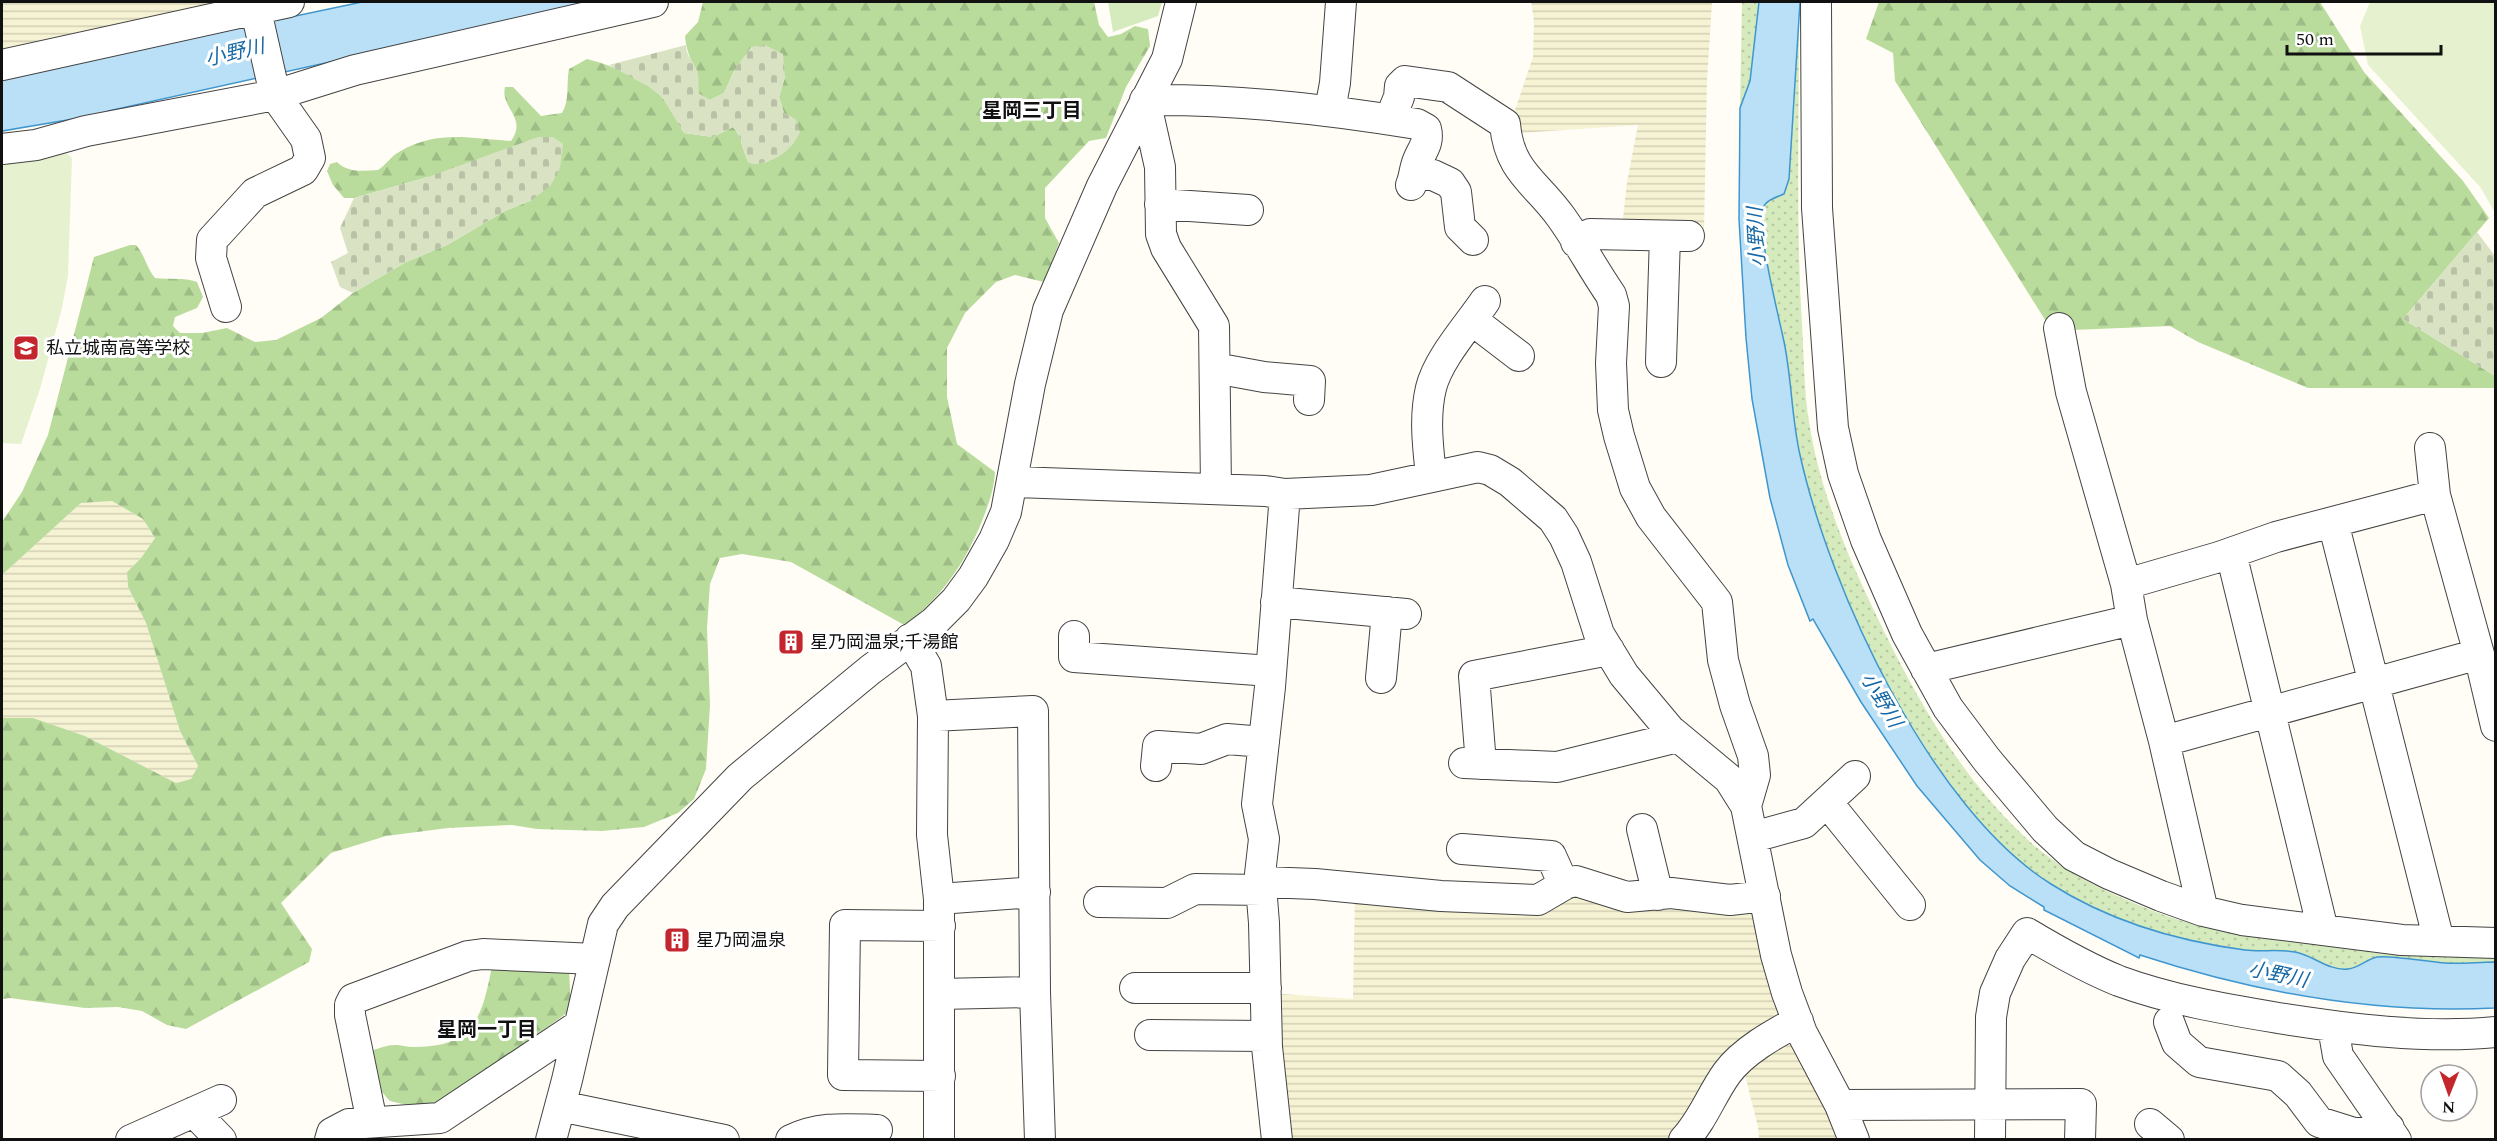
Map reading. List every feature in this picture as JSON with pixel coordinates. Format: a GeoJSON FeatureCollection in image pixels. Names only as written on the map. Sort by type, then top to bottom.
{"type":"FeatureCollection","features":[{"type":"Feature","properties":{"kind":"street"},"geometry":{"type":"LineString","coordinates":[[2,65],[289,2]]}},
{"type":"Feature","properties":{"kind":"street"},"geometry":{"type":"LineString","coordinates":[[2,148],[36,144],[652,2]]}},
{"type":"Feature","properties":{"kind":"street"},"geometry":{"type":"LineString","coordinates":[[551,1140],[603,924],[615,906],[741,777],[934,622],[956,600],[973,577],[994,540],[1006,512],[1030,384],[1048,310],[1102,186],[1167,59],[1181,2]]}},
{"type":"Feature","properties":{"kind":"street"},"geometry":{"type":"LineString","coordinates":[[1330,110],[1335,83],[1341,2]]}},
{"type":"Feature","properties":{"kind":"street"},"geometry":{"type":"LineString","coordinates":[[1816,2],[1817,208],[1833,428],[1843,474],[1854,509],[1907,634],[1948,708],[1987,760],[2045,829],[2074,856],[2109,874],[2203,911],[2242,920],[2402,940],[2496,943]]}},
{"type":"Feature","properties":{"kind":"street"},"geometry":{"type":"LineString","coordinates":[[226,307],[211,258],[212,240],[255,193],[303,170],[310,158],[306,139],[274,90],[257,8]]}},
{"type":"Feature","properties":{"kind":"street"},"geometry":{"type":"LineString","coordinates":[[1390,119],[1399,97],[1400,86],[1405,81],[1448,87],[1505,124],[1507,143],[1512,158],[1560,216],[1611,295],[1614,306],[1611,363],[1613,410],[1619,436],[1635,488],[1651,517],[1717,602],[1723,660],[1735,705],[1753,756],[1755,775],[1746,806]]}},
{"type":"Feature","properties":{"kind":"street"},"geometry":{"type":"LineString","coordinates":[[1145,100],[1229,102],[1330,110],[1416,123],[1426,129],[1427,145],[1418,161],[1413,180],[1433,175],[1450,183],[1456,192],[1460,232]]}},
{"type":"Feature","properties":{"kind":"street"},"geometry":{"type":"LineString","coordinates":[[1145,100],[1160,167],[1161,234],[1166,248],[1214,326],[1216,489]]}},
{"type":"Feature","properties":{"kind":"street"},"geometry":{"type":"LineString","coordinates":[[1160,204],[1248,210]]}},
{"type":"Feature","properties":{"kind":"street"},"geometry":{"type":"LineString","coordinates":[[1576,242],[1590,234],[1677,236],[1666,349]]}},
{"type":"Feature","properties":{"kind":"street"},"geometry":{"type":"LineString","coordinates":[[1431,476],[1422,394],[1432,386],[1444,360],[1478,310],[1510,355]]}},
{"type":"Feature","properties":{"kind":"street"},"geometry":{"type":"LineString","coordinates":[[2059,328],[2071,392],[2126,584],[2132,620],[2164,741],[2203,911]]}},
{"type":"Feature","properties":{"kind":"street"},"geometry":{"type":"LineString","coordinates":[[1215,368],[1264,377],[1310,381],[1309,400]]}},
{"type":"Feature","properties":{"kind":"street"},"geometry":{"type":"LineString","coordinates":[[2430,448],[2435,495],[2480,654],[2496,726]]}},
{"type":"Feature","properties":{"kind":"street"},"geometry":{"type":"LineString","coordinates":[[1013,482],[1216,489],[1285,494],[1371,490],[1478,467],[1490,470],[1510,482],[1536,503],[1552,519],[1564,536],[1576,562],[1599,634],[1624,675],[1678,737],[1729,779],[1746,806],[1776,955],[1798,1021],[1840,1104],[1854,1140]]}},
{"type":"Feature","properties":{"kind":"street"},"geometry":{"type":"LineString","coordinates":[[1277,1140],[1266,1036],[1261,886],[1264,839],[1257,804],[1271,671],[1285,494]]}},
{"type":"Feature","properties":{"kind":"street"},"geometry":{"type":"LineString","coordinates":[[2126,584],[2231,553],[2276,537],[2435,495]]}},
{"type":"Feature","properties":{"kind":"street"},"geometry":{"type":"LineString","coordinates":[[2333,522],[2439,941]]}},
{"type":"Feature","properties":{"kind":"street"},"geometry":{"type":"LineString","coordinates":[[2231,553],[2323,930]]}},
{"type":"Feature","properties":{"kind":"street"},"geometry":{"type":"LineString","coordinates":[[1276,602],[1396,613],[1381,678]]}},
{"type":"Feature","properties":{"kind":"street"},"geometry":{"type":"LineString","coordinates":[[1926,669],[2132,620]]}},
{"type":"Feature","properties":{"kind":"street"},"geometry":{"type":"LineString","coordinates":[[1074,636],[1074,657],[1171,654],[1271,671]]}},
{"type":"Feature","properties":{"kind":"street"},"geometry":{"type":"LineString","coordinates":[[910,639],[926,666],[933,716],[932,836],[939,912],[939,1140]]}},
{"type":"Feature","properties":{"kind":"street"},"geometry":{"type":"LineString","coordinates":[[1609,650],[1474,676],[1473,763],[1557,767],[1678,737]]}},
{"type":"Feature","properties":{"kind":"street"},"geometry":{"type":"LineString","coordinates":[[2164,741],[2480,654]]}},
{"type":"Feature","properties":{"kind":"street"},"geometry":{"type":"LineString","coordinates":[[933,716],[1033,711],[1035,992],[1040,1140]]}},
{"type":"Feature","properties":{"kind":"street"},"geometry":{"type":"LineString","coordinates":[[1156,766],[1158,746],[1201,749],[1227,739],[1264,742]]}},
{"type":"Feature","properties":{"kind":"street"},"geometry":{"type":"LineString","coordinates":[[1753,837],[1804,823],[1855,776]]}},
{"type":"Feature","properties":{"kind":"street"},"geometry":{"type":"LineString","coordinates":[[1827,802],[1910,905]]}},
{"type":"Feature","properties":{"kind":"street"},"geometry":{"type":"LineString","coordinates":[[1641,829],[1658,895]]}},
{"type":"Feature","properties":{"kind":"street"},"geometry":{"type":"LineString","coordinates":[[1483,898],[1473,850],[1551,856],[1564,885]]}},
{"type":"Feature","properties":{"kind":"street"},"geometry":{"type":"LineString","coordinates":[[1099,902],[1167,903],[1195,889],[1315,884],[1441,896],[1538,900],[1576,881],[1627,897],[1671,893],[1730,900],[1765,896]]}},
{"type":"Feature","properties":{"kind":"street"},"geometry":{"type":"LineString","coordinates":[[940,1077],[843,1075],[845,925],[939,912],[1035,892]]}},
{"type":"Feature","properties":{"kind":"street"},"geometry":{"type":"LineString","coordinates":[[1990,1140],[1991,1017],[1995,993],[2010,959],[2027,933],[2072,960],[2120,981],[2166,996],[2217,1008],[2334,1027],[2418,1033],[2496,1032]]}},
{"type":"Feature","properties":{"kind":"street"},"geometry":{"type":"LineString","coordinates":[[372,1122],[350,1015],[350,1005],[353,999],[468,956],[483,954],[595,959]]}},
{"type":"Feature","properties":{"kind":"street"},"geometry":{"type":"LineString","coordinates":[[1135,986],[1266,988]]}},
{"type":"Feature","properties":{"kind":"street"},"geometry":{"type":"LineString","coordinates":[[940,994],[1035,992]]}},
{"type":"Feature","properties":{"kind":"street"},"geometry":{"type":"LineString","coordinates":[[1684,1140],[1710,1104],[1727,1072],[1767,1037],[1798,1021]]}},
{"type":"Feature","properties":{"kind":"street"},"geometry":{"type":"LineString","coordinates":[[2169,1022],[2177,1043],[2199,1062],[2278,1076],[2298,1094],[2319,1122],[2354,1133],[2392,1134]]}},
{"type":"Feature","properties":{"kind":"street"},"geometry":{"type":"LineString","coordinates":[[330,1140],[332,1133],[349,1124],[372,1122],[439,1129],[578,1026]]}},
{"type":"Feature","properties":{"kind":"street"},"geometry":{"type":"LineString","coordinates":[[2334,1027],[2338,1056],[2392,1134]]}},
{"type":"Feature","properties":{"kind":"street"},"geometry":{"type":"LineString","coordinates":[[1150,1035],[1266,1036]]}},
{"type":"Feature","properties":{"kind":"street"},"geometry":{"type":"LineString","coordinates":[[1840,1104],[2080,1104],[2080,1140]]}},
{"type":"Feature","properties":{"kind":"street"},"geometry":{"type":"LineString","coordinates":[[131,1140],[207,1106],[220,1140]]}},
{"type":"Feature","properties":{"kind":"street"},"geometry":{"type":"LineString","coordinates":[[560,1106],[724,1140]]}},
{"type":"Feature","properties":{"kind":"street"},"geometry":{"type":"LineString","coordinates":[[791,1140],[808,1132],[826,1128],[877,1130]]}},
{"type":"Feature","properties":{"kind":"shaded area"},"geometry":{"type":"Polygon","coordinates":[[[2,2],[217,2],[138,30],[2,60],[2,2]]]}},
{"type":"Feature","properties":{"kind":"shaded area"},"geometry":{"type":"Polygon","coordinates":[[[1531,2],[1712,2],[1707,80],[1704,229],[1622,227],[1627,182],[1638,125],[1519,133],[1511,122],[1533,57],[1534,21],[1531,2]]]}},
{"type":"Feature","properties":{"kind":"shaded area"},"geometry":{"type":"Polygon","coordinates":[[[112,501],[143,519],[155,538],[141,558],[127,572],[128,587],[146,623],[180,731],[198,766],[191,779],[176,783],[85,736],[33,718],[2,718],[2,575],[81,503],[112,501]]]}},
{"type":"Feature","properties":{"kind":"shaded area"},"geometry":{"type":"Polygon","coordinates":[[[1571,890],[1755,902],[1790,1019],[1680,1139],[1282,1139],[1270,993],[1353,999],[1355,893],[1571,890]]]}},
{"type":"Feature","properties":{"kind":"shaded area"},"geometry":{"type":"Polygon","coordinates":[[[1794,1031],[1847,1139],[1759,1139],[1744,1071],[1794,1031]]]}},
{"type":"Feature","properties":{"kind":"green space"},"geometry":{"type":"Polygon","coordinates":[[[703,2],[1094,2],[1099,25],[1108,37],[1121,34],[1135,26],[1148,29],[1150,46],[1126,87],[1106,138],[1089,141],[1045,188],[1045,218],[1059,243],[1044,282],[1015,275],[996,282],[965,313],[947,348],[947,397],[957,444],[995,472],[988,506],[958,569],[930,603],[906,626],[791,562],[742,554],[720,558],[710,584],[707,628],[710,705],[706,769],[694,799],[678,813],[644,827],[602,831],[537,829],[512,825],[448,828],[386,836],[331,853],[281,903],[312,949],[309,962],[186,1029],[167,1025],[142,1011],[118,1007],[85,1008],[10,998],[2,999],[2,718],[33,718],[85,736],[176,783],[191,779],[198,766],[180,731],[146,623],[128,587],[127,572],[141,558],[155,538],[143,519],[112,501],[81,503],[2,575],[2,522],[22,492],[48,435],[94,257],[136,245],[155,278],[197,282],[203,297],[197,308],[175,317],[173,326],[180,333],[202,333],[227,328],[255,342],[276,340],[321,318],[353,293],[406,262],[447,245],[505,211],[532,200],[428,177],[354,198],[344,198],[333,185],[327,171],[330,164],[337,162],[341,166],[356,170],[378,170],[396,154],[428,140],[455,137],[511,141],[517,126],[506,101],[505,87],[513,87],[541,116],[562,113],[567,97],[569,69],[587,59],[627,73],[655,90],[668,105],[684,133],[713,137],[733,127],[749,163],[768,161],[780,152],[796,120],[784,113],[779,97],[785,77],[735,69],[724,93],[710,100],[698,94],[697,77],[685,36],[698,22],[703,2]]]}},
{"type":"Feature","properties":{"kind":"green space"},"geometry":{"type":"Polygon","coordinates":[[[1108,2],[1162,2],[1158,16],[1113,32],[1108,2]]]}},
{"type":"Feature","properties":{"kind":"green space"},"geometry":{"type":"Polygon","coordinates":[[[1742,2],[1759,2],[1750,81],[1740,108],[1742,2]]]}},
{"type":"Feature","properties":{"kind":"green space"},"geometry":{"type":"Polygon","coordinates":[[[1879,2],[2320,2],[2364,72],[2463,181],[2489,218],[2403,319],[2495,376],[2494,388],[2308,388],[2198,342],[2170,326],[2072,330],[2049,326],[1895,81],[1893,53],[1866,39],[1879,2]]]}},
{"type":"Feature","properties":{"kind":"green space"},"geometry":{"type":"Polygon","coordinates":[[[2370,2],[2495,2],[2495,213],[2481,188],[2368,65],[2360,26],[2370,2]]]}},
{"type":"Feature","properties":{"kind":"green space"},"geometry":{"type":"Polygon","coordinates":[[[1799,33],[1800,290],[1806,398],[1814,448],[1836,524],[1868,597],[1925,709],[1962,765],[2004,816],[2028,840],[2056,862],[2086,881],[2151,910],[2195,924],[2240,933],[2495,955],[2495,962],[2445,963],[2377,957],[2352,968],[2341,969],[2295,952],[2245,950],[2194,941],[2144,928],[2096,909],[2051,884],[2007,850],[1965,804],[1927,751],[1892,692],[1861,630],[1814,509],[1800,455],[1786,352],[1762,233],[1763,208],[1772,199],[1784,194],[1794,109],[1796,43],[1799,33]]]}},
{"type":"Feature","properties":{"kind":"green space"},"geometry":{"type":"Polygon","coordinates":[[[686,45],[688,55],[697,71],[698,93],[710,100],[724,93],[735,69],[751,47],[765,45],[783,54],[785,77],[779,97],[784,113],[796,120],[800,132],[786,151],[772,160],[749,163],[733,127],[713,137],[684,133],[662,97],[649,87],[609,65],[686,45]]]}},
{"type":"Feature","properties":{"kind":"green space"},"geometry":{"type":"Polygon","coordinates":[[[538,137],[553,137],[563,144],[560,168],[551,185],[532,200],[505,211],[447,245],[406,262],[353,293],[340,287],[331,262],[348,253],[340,228],[354,198],[428,177],[538,137]]]}},
{"type":"Feature","properties":{"kind":"green space","name":"私立城南高等学校"},"geometry":{"type":"Polygon","coordinates":[[[65,152],[72,158],[68,275],[62,308],[40,389],[21,444],[2,443],[2,162],[65,152]]]}},
{"type":"Feature","properties":{"kind":"green space"},"geometry":{"type":"Polygon","coordinates":[[[2477,232],[2495,256],[2495,376],[2403,319],[2477,232]]]}},
{"type":"Feature","properties":{"kind":"green space"},"geometry":{"type":"Polygon","coordinates":[[[492,966],[569,969],[571,1010],[451,1096],[428,1105],[407,1105],[390,1101],[382,1092],[373,1050],[392,1045],[434,1046],[450,1042],[462,1035],[472,1026],[479,1014],[492,966]]]}},
{"type":"Feature","properties":{"kind":"water","name":"小野川"},"geometry":{"type":"Polygon","coordinates":[[[362,2],[602,2],[108,111],[108,120],[85,117],[2,131],[2,78],[362,2]]]}},
{"type":"Feature","properties":{"kind":"water","name":"小野川"},"geometry":{"type":"Polygon","coordinates":[[[1759,2],[1800,2],[1789,179],[1784,194],[1764,205],[1762,233],[1786,352],[1800,455],[1814,509],[1861,630],[1892,692],[1927,751],[1965,804],[2007,850],[2051,884],[2096,909],[2120,919],[2169,935],[2220,946],[2251,951],[2295,952],[2341,969],[2352,968],[2377,957],[2445,963],[2495,962],[2495,1008],[2405,1007],[2315,998],[2226,980],[2140,955],[2139,958],[2044,910],[2044,907],[2010,886],[1980,860],[1917,786],[1861,702],[1813,619],[1810,621],[1788,565],[1770,498],[1752,399],[1739,219],[1740,108],[1750,81],[1759,2]]]}},
{"type":"Feature","properties":{"kind":"place","name":"私立城南高等学校"},"geometry":{"type":"Point","coordinates":[26,348]}},
{"type":"Feature","properties":{"kind":"place","name":"星乃岡温泉;千湯館"},"geometry":{"type":"Point","coordinates":[791,642]}},
{"type":"Feature","properties":{"kind":"place","name":"星乃岡温泉"},"geometry":{"type":"Point","coordinates":[677,940]}},
{"type":"Feature","properties":{"kind":"district","name":"星岡三丁目"},"geometry":{"type":"Point","coordinates":[1032,111]}},
{"type":"Feature","properties":{"kind":"district","name":"星岡一丁目"},"geometry":{"type":"Point","coordinates":[487,1030]}}]}
